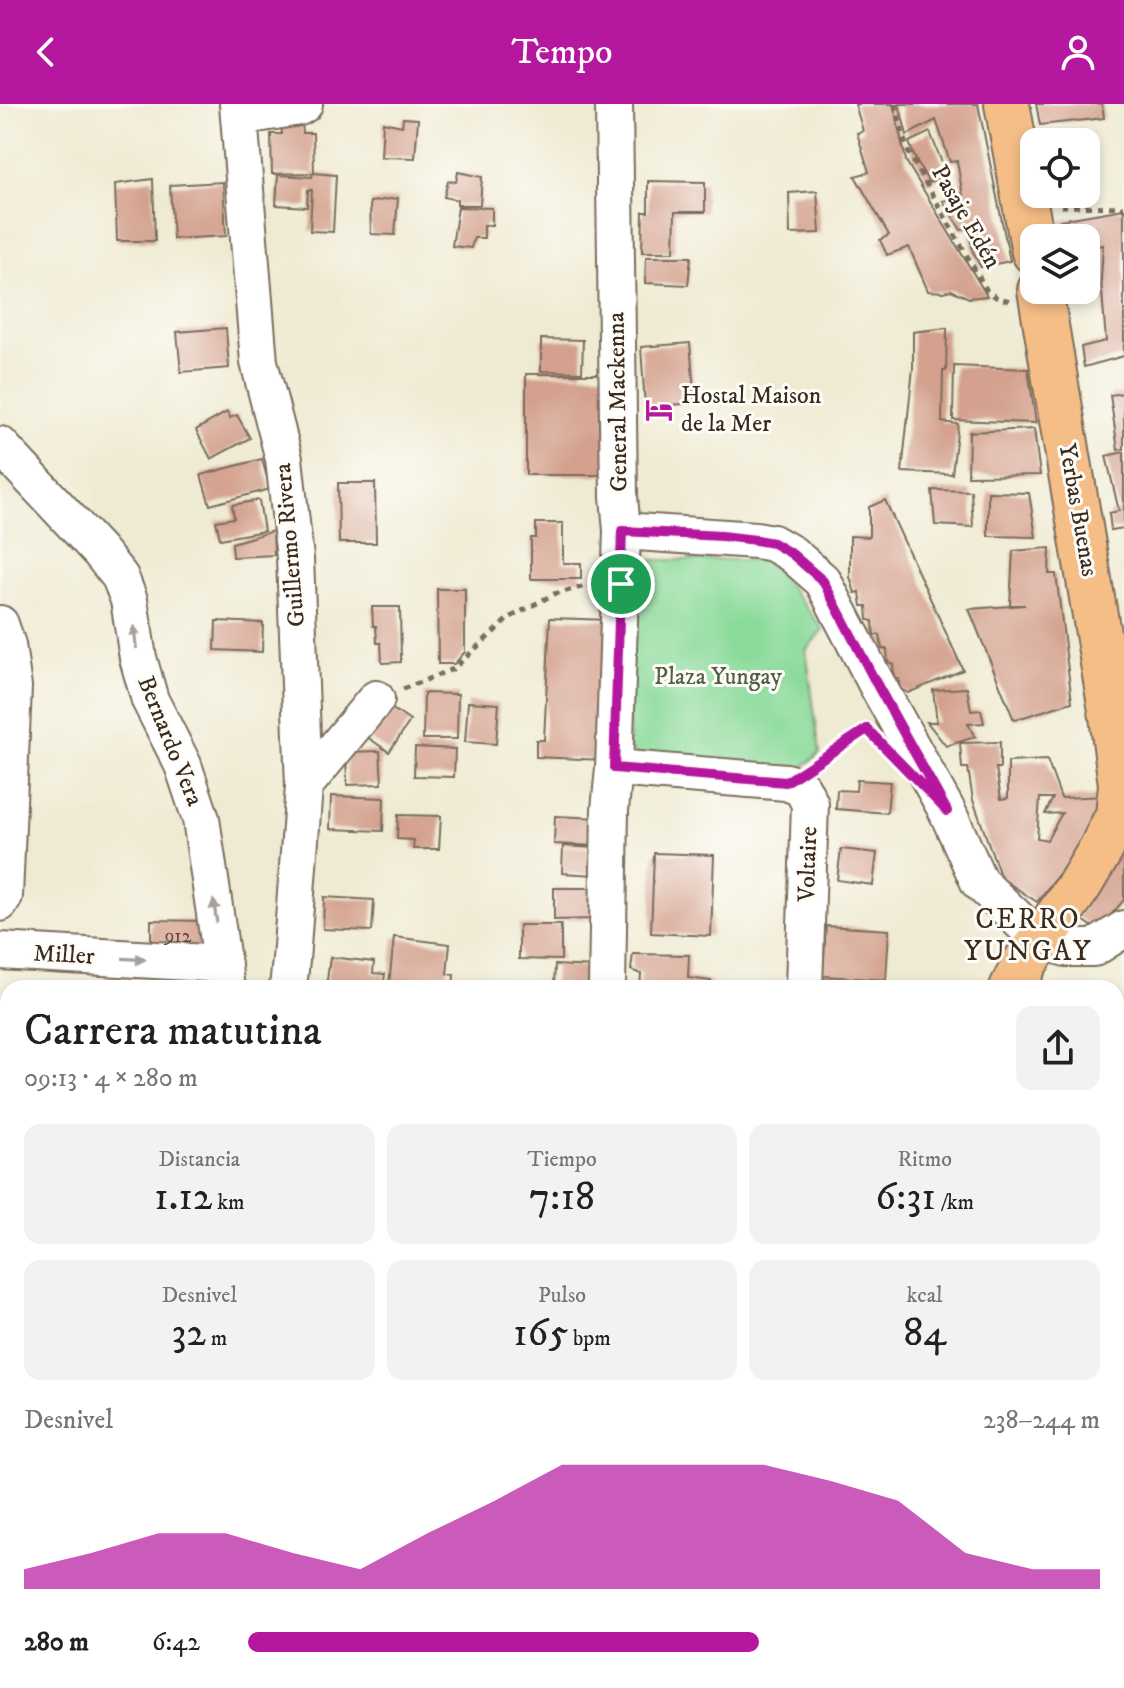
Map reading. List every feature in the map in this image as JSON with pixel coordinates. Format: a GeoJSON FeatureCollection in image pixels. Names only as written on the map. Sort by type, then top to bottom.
{"type":"FeatureCollection","features":[{"type":"Feature","properties":{"kind":"main road"},"geometry":{"type":"LineString","coordinates":[[1007,104],[1020,174]]}},
{"type":"Feature","properties":{"kind":"main road","name":"Yerbas Buenas"},"geometry":{"type":"LineString","coordinates":[[1016,980],[1101,849],[1118,815],[1121,785],[1043,304]]}},
{"type":"Feature","properties":{"kind":"street"},"geometry":{"type":"LineString","coordinates":[[239,110],[299,107],[304,104]]}},
{"type":"Feature","properties":{"kind":"street","name":"General Mackenna"},"geometry":{"type":"LineString","coordinates":[[607,980],[610,810],[622,531],[614,104]]}},
{"type":"Feature","properties":{"kind":"street","name":"Guillermo Rivera"},"geometry":{"type":"LineString","coordinates":[[239,110],[259,362],[284,459],[295,558],[304,786],[289,980]]}},
{"type":"Feature","properties":{"kind":"street","name":"Bernardo Vera"},"geometry":{"type":"LineString","coordinates":[[0,445],[120,577],[129,600],[138,658],[150,700],[183,765],[201,819],[225,976]]}},
{"type":"Feature","properties":{"kind":"street"},"geometry":{"type":"LineString","coordinates":[[622,531],[756,540],[773,543],[792,554],[823,581],[947,811],[979,882],[1040,940],[1066,948],[1094,948],[1124,929]]}},
{"type":"Feature","properties":{"kind":"street"},"geometry":{"type":"LineString","coordinates":[[0,624],[7,645],[13,687],[1,899]]}},
{"type":"Feature","properties":{"kind":"street"},"geometry":{"type":"LineString","coordinates":[[304,786],[376,699]]}},
{"type":"Feature","properties":{"kind":"street"},"geometry":{"type":"LineString","coordinates":[[614,768],[786,782]]}},
{"type":"Feature","properties":{"kind":"street","name":"Voltaire"},"geometry":{"type":"LineString","coordinates":[[786,782],[802,788],[810,804],[804,980]]}},
{"type":"Feature","properties":{"kind":"street","name":"Miller"},"geometry":{"type":"LineString","coordinates":[[0,951],[225,976]]}},
{"type":"Feature","properties":{"kind":"path","name":"Pasaje Edén"},"geometry":{"type":"LineString","coordinates":[[895,104],[907,150],[987,291],[1006,301],[1020,300]]}},
{"type":"Feature","properties":{"kind":"path"},"geometry":{"type":"LineString","coordinates":[[1100,207],[1124,207]]}},
{"type":"Feature","properties":{"kind":"path"},"geometry":{"type":"LineString","coordinates":[[376,699],[453,669],[509,618],[554,594],[586,585],[621,584]]}},
{"type":"Feature","properties":{"kind":"path"},"geometry":{"type":"LineString","coordinates":[[786,782],[867,729],[877,739]]}},
{"type":"Feature","properties":{"kind":"green space","name":"Plaza Yungay"},"geometry":{"type":"Polygon","coordinates":[[[651,560],[768,560],[823,629],[806,650],[820,753],[793,775],[642,760],[629,747],[625,577],[651,560]]]}},
{"type":"Feature","properties":{"kind":"building"},"geometry":{"type":"Polygon","coordinates":[[[855,104],[893,104],[906,161],[987,296],[969,298],[951,290],[928,291],[909,247],[887,255],[880,240],[889,235],[855,176],[869,172],[857,133],[863,131],[855,104]]]}},
{"type":"Feature","properties":{"kind":"building"},"geometry":{"type":"Polygon","coordinates":[[[899,104],[978,104],[1010,261],[981,267],[973,252],[969,229],[961,230],[943,201],[963,196],[957,161],[950,162],[936,120],[907,135],[899,104]]]}},
{"type":"Feature","properties":{"kind":"building"},"geometry":{"type":"Polygon","coordinates":[[[1036,104],[1102,104],[1104,118],[1040,125],[1036,104]]]}},
{"type":"Feature","properties":{"kind":"building"},"geometry":{"type":"Polygon","coordinates":[[[403,118],[418,119],[415,158],[381,157],[383,122],[402,126],[403,118]]]}},
{"type":"Feature","properties":{"kind":"building"},"geometry":{"type":"Polygon","coordinates":[[[302,122],[303,133],[313,133],[314,173],[272,174],[271,134],[282,134],[281,123],[302,122]]]}},
{"type":"Feature","properties":{"kind":"building"},"geometry":{"type":"Polygon","coordinates":[[[930,132],[946,173],[929,183],[909,142],[930,132]]]}},
{"type":"Feature","properties":{"kind":"building"},"geometry":{"type":"Polygon","coordinates":[[[458,172],[482,177],[480,205],[457,205],[457,200],[444,197],[448,181],[456,182],[458,172]]]}},
{"type":"Feature","properties":{"kind":"building"},"geometry":{"type":"Polygon","coordinates":[[[313,173],[336,175],[333,232],[310,231],[312,190],[308,190],[307,207],[276,205],[278,175],[312,177],[313,173]]]}},
{"type":"Feature","properties":{"kind":"building"},"geometry":{"type":"Polygon","coordinates":[[[153,179],[155,241],[117,241],[115,184],[153,179]]]}},
{"type":"Feature","properties":{"kind":"building"},"geometry":{"type":"Polygon","coordinates":[[[648,181],[705,182],[705,212],[675,212],[674,252],[642,252],[643,212],[648,212],[648,181]]]}},
{"type":"Feature","properties":{"kind":"building"},"geometry":{"type":"Polygon","coordinates":[[[223,182],[226,236],[173,239],[170,185],[223,182]]]}},
{"type":"Feature","properties":{"kind":"building"},"geometry":{"type":"Polygon","coordinates":[[[817,191],[820,233],[790,234],[789,193],[817,191]]]}},
{"type":"Feature","properties":{"kind":"building"},"geometry":{"type":"Polygon","coordinates":[[[398,198],[395,235],[371,234],[370,202],[398,198]]]}},
{"type":"Feature","properties":{"kind":"building"},"geometry":{"type":"Polygon","coordinates":[[[458,207],[492,208],[492,225],[484,225],[484,238],[474,238],[471,248],[452,246],[458,207]]]}},
{"type":"Feature","properties":{"kind":"building"},"geometry":{"type":"Polygon","coordinates":[[[1124,209],[1124,356],[1084,367],[1081,347],[1106,341],[1100,224],[1061,224],[1060,220],[1124,209]]]}},
{"type":"Feature","properties":{"kind":"building"},"geometry":{"type":"Polygon","coordinates":[[[646,257],[691,257],[688,285],[645,283],[646,257]]]}},
{"type":"Feature","properties":{"kind":"building"},"geometry":{"type":"Polygon","coordinates":[[[226,328],[229,368],[181,372],[177,332],[226,328]]]}},
{"type":"Feature","properties":{"kind":"building"},"geometry":{"type":"Polygon","coordinates":[[[947,328],[942,422],[958,424],[952,474],[902,472],[913,368],[913,332],[947,328]]]}},
{"type":"Feature","properties":{"kind":"building"},"geometry":{"type":"Polygon","coordinates":[[[541,339],[583,340],[582,372],[541,371],[541,339]]]}},
{"type":"Feature","properties":{"kind":"building"},"geometry":{"type":"Polygon","coordinates":[[[690,343],[695,403],[645,407],[641,347],[690,343]]]}},
{"type":"Feature","properties":{"kind":"building"},"geometry":{"type":"Polygon","coordinates":[[[954,366],[1028,369],[1036,423],[953,420],[954,366]]]}},
{"type":"Feature","properties":{"kind":"building"},"geometry":{"type":"Polygon","coordinates":[[[526,374],[614,374],[614,475],[526,475],[526,374]]]}},
{"type":"Feature","properties":{"kind":"building"},"geometry":{"type":"Polygon","coordinates":[[[1124,393],[1124,449],[1118,450],[1110,395],[1124,393]]]}},
{"type":"Feature","properties":{"kind":"building"},"geometry":{"type":"Polygon","coordinates":[[[227,412],[230,418],[237,415],[250,438],[211,459],[196,430],[227,412]]]}},
{"type":"Feature","properties":{"kind":"building"},"geometry":{"type":"Polygon","coordinates":[[[1034,429],[1040,475],[968,476],[969,432],[1034,429]]]}},
{"type":"Feature","properties":{"kind":"building"},"geometry":{"type":"Polygon","coordinates":[[[1124,452],[1124,528],[1111,530],[1109,513],[1119,511],[1106,456],[1124,452]]]}},
{"type":"Feature","properties":{"kind":"building"},"geometry":{"type":"Polygon","coordinates":[[[262,459],[270,489],[210,505],[201,475],[262,459]]]}},
{"type":"Feature","properties":{"kind":"building"},"geometry":{"type":"Polygon","coordinates":[[[338,483],[375,483],[376,543],[339,543],[338,483]]]}},
{"type":"Feature","properties":{"kind":"building"},"geometry":{"type":"Polygon","coordinates":[[[932,490],[971,491],[973,527],[935,525],[932,490]]]}},
{"type":"Feature","properties":{"kind":"building"},"geometry":{"type":"Polygon","coordinates":[[[988,492],[1029,493],[1036,537],[988,536],[988,492]]]}},
{"type":"Feature","properties":{"kind":"building"},"geometry":{"type":"Polygon","coordinates":[[[259,500],[264,531],[220,539],[216,521],[234,518],[232,505],[259,500]]]}},
{"type":"Feature","properties":{"kind":"building"},"geometry":{"type":"Polygon","coordinates":[[[885,500],[963,670],[908,693],[899,688],[893,664],[888,662],[887,649],[882,649],[880,635],[874,635],[867,606],[862,606],[860,592],[855,593],[850,577],[850,536],[869,537],[869,507],[885,500]]]}},
{"type":"Feature","properties":{"kind":"building"},"geometry":{"type":"Polygon","coordinates":[[[536,523],[563,523],[563,563],[581,563],[581,579],[531,579],[531,538],[536,538],[536,523]]]}},
{"type":"Feature","properties":{"kind":"building"},"geometry":{"type":"Polygon","coordinates":[[[273,531],[274,555],[233,557],[232,543],[273,531]]]}},
{"type":"Feature","properties":{"kind":"building"},"geometry":{"type":"Polygon","coordinates":[[[1050,548],[1049,574],[1056,574],[1072,702],[1014,720],[969,609],[1025,605],[1010,605],[1013,551],[1050,548]]]}},
{"type":"Feature","properties":{"kind":"building"},"geometry":{"type":"Polygon","coordinates":[[[437,589],[465,589],[465,652],[454,664],[438,664],[437,589]]]}},
{"type":"Feature","properties":{"kind":"building"},"geometry":{"type":"Polygon","coordinates":[[[372,607],[400,607],[401,662],[382,663],[381,643],[377,643],[372,607]]]}},
{"type":"Feature","properties":{"kind":"building"},"geometry":{"type":"Polygon","coordinates":[[[550,618],[609,620],[603,760],[536,757],[536,740],[544,740],[550,618]]]}},
{"type":"Feature","properties":{"kind":"building"},"geometry":{"type":"Polygon","coordinates":[[[216,621],[263,623],[262,652],[215,650],[216,621]]]}},
{"type":"Feature","properties":{"kind":"building"},"geometry":{"type":"Polygon","coordinates":[[[967,688],[971,711],[981,710],[984,723],[968,724],[975,737],[946,746],[927,722],[937,722],[933,690],[967,688]]]}},
{"type":"Feature","properties":{"kind":"building"},"geometry":{"type":"Polygon","coordinates":[[[424,693],[458,694],[457,739],[423,739],[424,693]]]}},
{"type":"Feature","properties":{"kind":"building"},"geometry":{"type":"Polygon","coordinates":[[[468,702],[499,704],[496,744],[465,742],[468,702]]]}},
{"type":"Feature","properties":{"kind":"building"},"geometry":{"type":"Polygon","coordinates":[[[384,703],[410,721],[389,752],[363,734],[384,703]]]}},
{"type":"Feature","properties":{"kind":"building"},"geometry":{"type":"Polygon","coordinates":[[[1000,742],[1000,768],[996,768],[1001,799],[1008,798],[1008,762],[1047,760],[1061,798],[1107,796],[1080,846],[1037,902],[1001,878],[973,800],[968,768],[962,768],[960,743],[1000,742]],[[1040,798],[1037,838],[1047,840],[1062,813],[1045,814],[1053,798],[1040,798]]]}},
{"type":"Feature","properties":{"kind":"building"},"geometry":{"type":"Polygon","coordinates":[[[415,747],[455,749],[454,777],[414,776],[415,747]]]}},
{"type":"Feature","properties":{"kind":"building"},"geometry":{"type":"Polygon","coordinates":[[[380,751],[382,784],[347,785],[346,752],[380,751]]]}},
{"type":"Feature","properties":{"kind":"building"},"geometry":{"type":"Polygon","coordinates":[[[857,780],[890,782],[887,813],[836,809],[837,790],[856,791],[857,780]]]}},
{"type":"Feature","properties":{"kind":"building"},"geometry":{"type":"Polygon","coordinates":[[[331,796],[384,798],[383,831],[330,829],[331,796]]]}},
{"type":"Feature","properties":{"kind":"building"},"geometry":{"type":"Polygon","coordinates":[[[398,815],[441,816],[439,849],[413,849],[414,840],[397,839],[398,815]]]}},
{"type":"Feature","properties":{"kind":"building"},"geometry":{"type":"Polygon","coordinates":[[[555,816],[598,818],[596,846],[554,844],[555,816]]]}},
{"type":"Feature","properties":{"kind":"building"},"geometry":{"type":"Polygon","coordinates":[[[1124,835],[1124,900],[1098,930],[1078,917],[1124,835]]]}},
{"type":"Feature","properties":{"kind":"building"},"geometry":{"type":"Polygon","coordinates":[[[563,846],[597,848],[595,875],[562,873],[563,846]]]}},
{"type":"Feature","properties":{"kind":"building"},"geometry":{"type":"Polygon","coordinates":[[[841,849],[877,853],[873,885],[837,880],[841,849]]]}},
{"type":"Feature","properties":{"kind":"building"},"geometry":{"type":"Polygon","coordinates":[[[654,853],[714,855],[711,936],[651,933],[654,853]]]}},
{"type":"Feature","properties":{"kind":"building"},"geometry":{"type":"Polygon","coordinates":[[[554,888],[592,888],[592,919],[554,920],[554,888]]]}},
{"type":"Feature","properties":{"kind":"building"},"geometry":{"type":"Polygon","coordinates":[[[324,897],[374,900],[372,931],[323,929],[324,897]]]}},
{"type":"Feature","properties":{"kind":"building"},"geometry":{"type":"Polygon","coordinates":[[[151,920],[202,921],[208,951],[151,951],[151,920]]]}},
{"type":"Feature","properties":{"kind":"building"},"geometry":{"type":"Polygon","coordinates":[[[519,925],[561,925],[561,960],[519,959],[519,925]]]}},
{"type":"Feature","properties":{"kind":"building"},"geometry":{"type":"Polygon","coordinates":[[[826,926],[889,930],[886,980],[823,976],[826,926]]]}},
{"type":"Feature","properties":{"kind":"building"},"geometry":{"type":"Polygon","coordinates":[[[394,937],[450,944],[447,974],[454,975],[454,980],[390,980],[394,937]]]}},
{"type":"Feature","properties":{"kind":"building"},"geometry":{"type":"Polygon","coordinates":[[[633,954],[689,955],[688,978],[703,980],[641,980],[641,974],[631,970],[633,954]]]}},
{"type":"Feature","properties":{"kind":"building"},"geometry":{"type":"Polygon","coordinates":[[[330,957],[374,962],[373,973],[385,974],[384,980],[327,980],[330,957]]]}},
{"type":"Feature","properties":{"kind":"building"},"geometry":{"type":"Polygon","coordinates":[[[555,965],[595,967],[595,980],[554,980],[555,965]]]}},
{"type":"Feature","properties":{"kind":"place","name":"Hostal Maison de la Mer"},"geometry":{"type":"Point","coordinates":[659,410]}},
{"type":"Feature","properties":{"kind":"district","name":"CERRO YUNGAY"},"geometry":{"type":"Point","coordinates":[1028,935]}},
{"type":"Feature","properties":{"kind":"route"},"geometry":{"type":"LineString","coordinates":[[622,531],[756,540],[773,543],[792,554],[823,581],[947,811],[867,729],[786,782],[614,768],[621,584],[622,531]]}}]}
